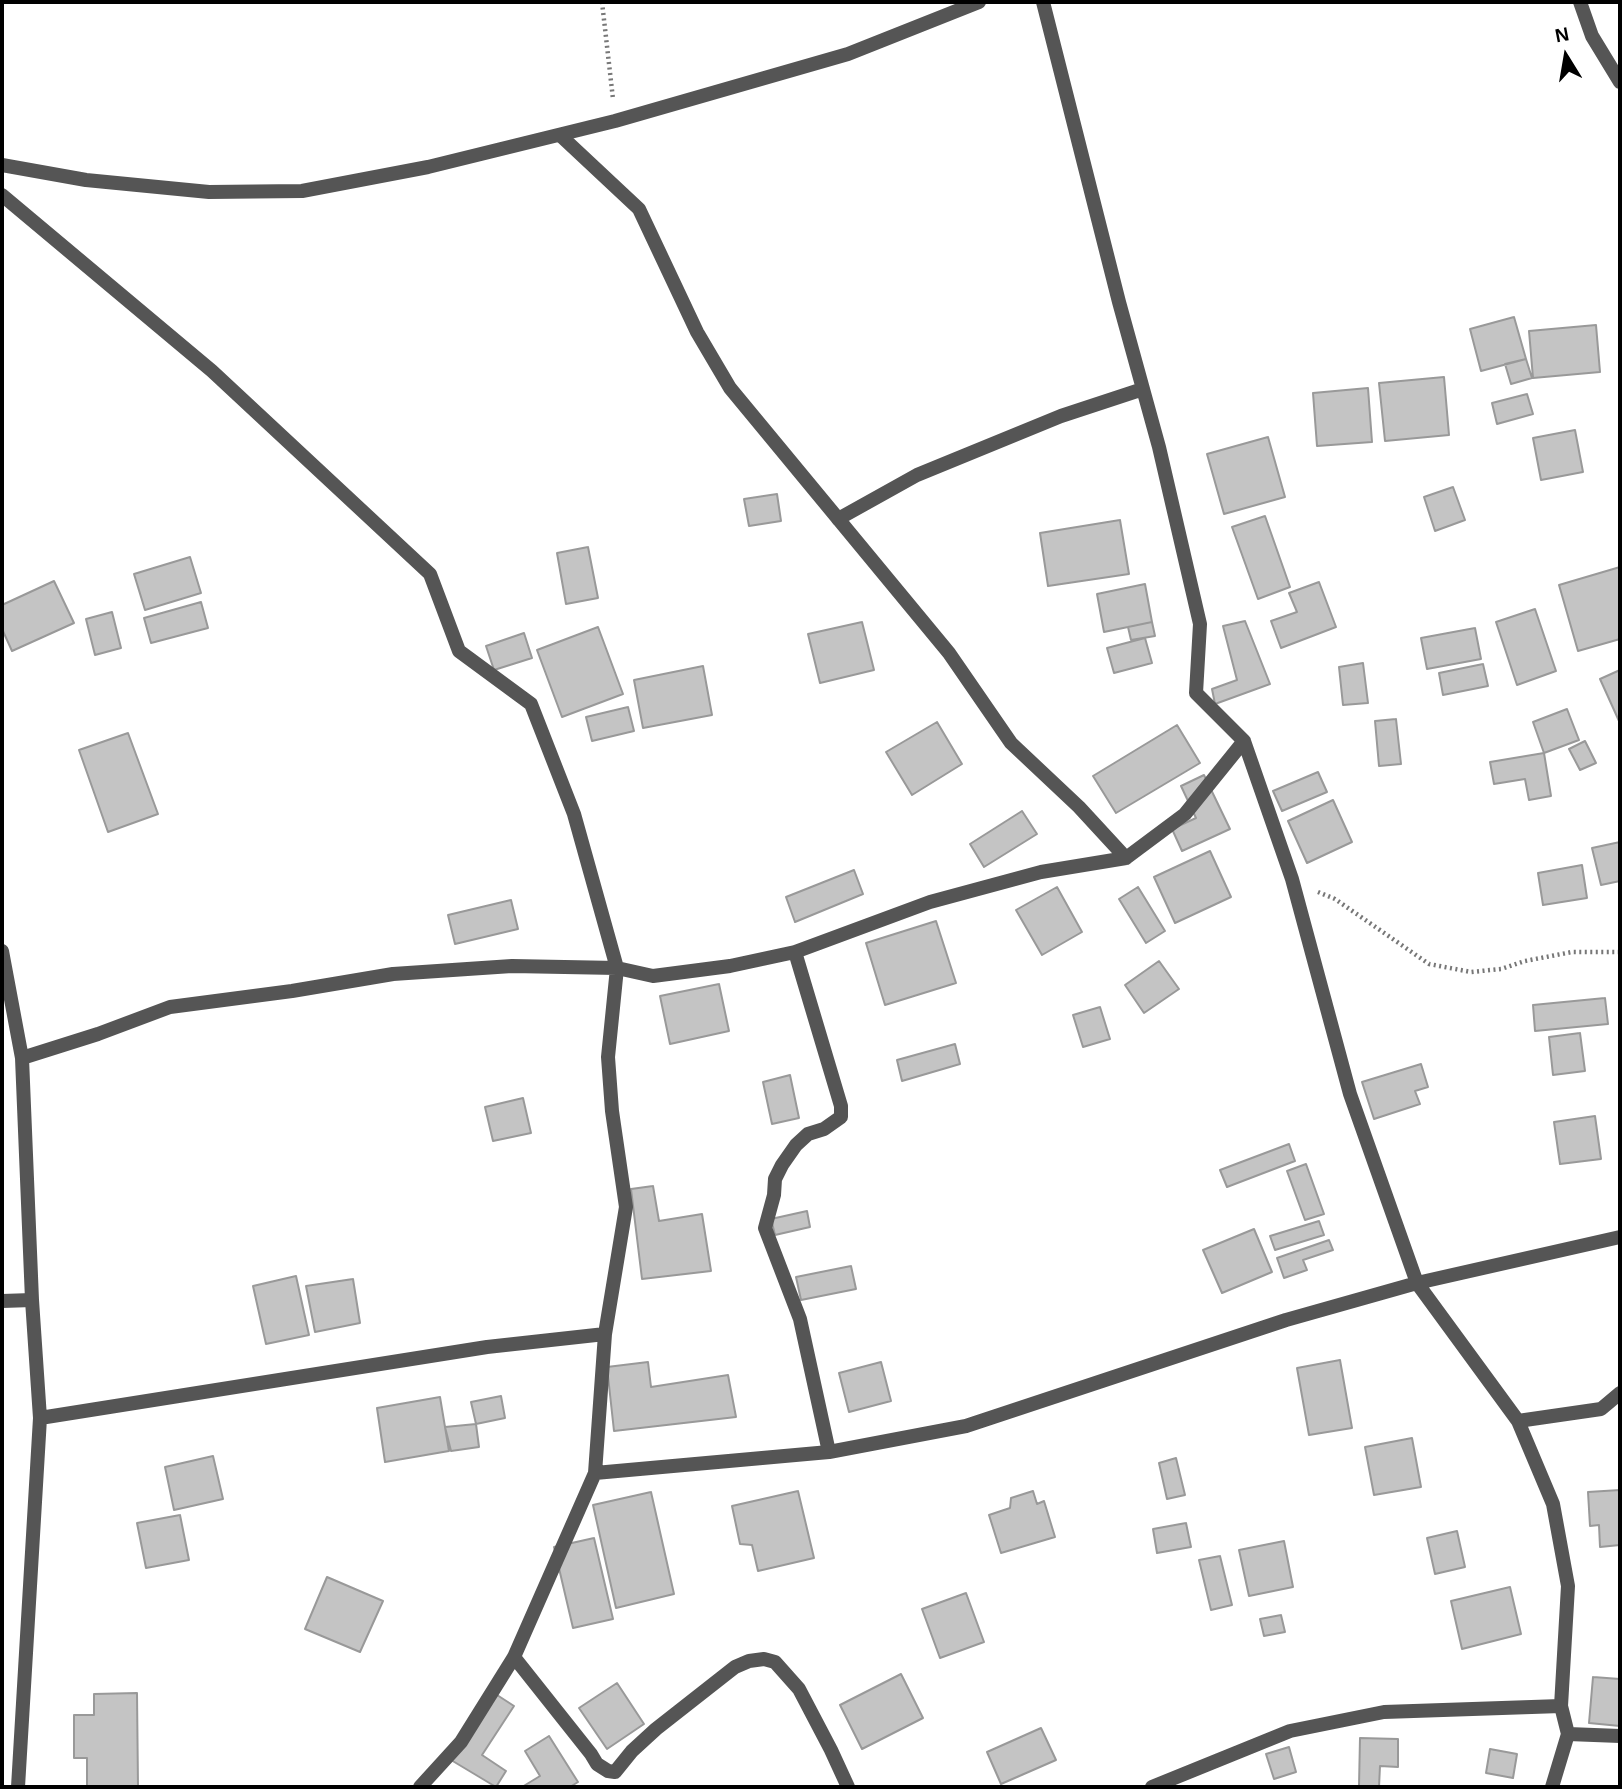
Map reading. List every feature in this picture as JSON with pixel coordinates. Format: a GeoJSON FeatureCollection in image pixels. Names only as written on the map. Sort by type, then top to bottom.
{"type":"FeatureCollection","features":[{"type":"Feature","properties":{"kind":"street"},"geometry":{"type":"LineString","coordinates":[[2,164],[86,180],[209,192],[302,191],[428,167],[615,121],[848,54],[979,2]]}},
{"type":"Feature","properties":{"kind":"street"},"geometry":{"type":"LineString","coordinates":[[1042,2],[1159,447],[1200,624],[1196,693],[1244,741],[1292,879],[1350,1094],[1417,1283],[1518,1421],[1553,1504],[1568,1586],[1561,1706],[1568,1734],[1552,1787]]}},
{"type":"Feature","properties":{"kind":"street"},"geometry":{"type":"LineString","coordinates":[[1580,2],[1592,36],[1620,82]]}},
{"type":"Feature","properties":{"kind":"street"},"geometry":{"type":"LineString","coordinates":[[561,136],[639,209],[697,332],[730,388],[949,653],[1011,743],[1079,807],[1126,858]]}},
{"type":"Feature","properties":{"kind":"street"},"geometry":{"type":"LineString","coordinates":[[2,195],[212,372],[430,574],[458,651],[531,704],[574,814],[617,968],[608,1057],[612,1111],[626,1207],[605,1334],[595,1473],[514,1657],[461,1742],[420,1787]]}},
{"type":"Feature","properties":{"kind":"street"},"geometry":{"type":"LineString","coordinates":[[838,519],[917,475],[1061,416],[1143,389]]}},
{"type":"Feature","properties":{"kind":"street"},"geometry":{"type":"LineString","coordinates":[[22,1058],[99,1034],[170,1007],[393,974],[512,965],[617,968],[653,976],[730,966],[794,952],[930,902],[1041,872],[1126,858],[1185,814],[1244,741]]}},
{"type":"Feature","properties":{"kind":"street"},"geometry":{"type":"LineString","coordinates":[[2,951],[22,1058],[40,1418],[18,1787]]}},
{"type":"Feature","properties":{"kind":"street"},"geometry":{"type":"LineString","coordinates":[[794,952],[841,1106],[841,1117],[824,1129],[808,1134],[796,1145],[782,1165],[775,1179],[774,1195],[765,1228],[800,1319],[829,1452]]}},
{"type":"Feature","properties":{"kind":"street"},"geometry":{"type":"LineString","coordinates":[[595,1473],[829,1452],[965,1426],[1286,1320],[1417,1283],[1620,1237]]}},
{"type":"Feature","properties":{"kind":"street"},"geometry":{"type":"LineString","coordinates":[[2,1301],[32,1300]]}},
{"type":"Feature","properties":{"kind":"street"},"geometry":{"type":"LineString","coordinates":[[40,1418],[487,1347],[605,1334]]}},
{"type":"Feature","properties":{"kind":"street"},"geometry":{"type":"LineString","coordinates":[[1518,1421],[1601,1409],[1620,1393]]}},
{"type":"Feature","properties":{"kind":"street"},"geometry":{"type":"LineString","coordinates":[[514,1657],[597,1764],[615,1772],[632,1751],[656,1729],[735,1667],[764,1659],[775,1662],[799,1689],[848,1787]]}},
{"type":"Feature","properties":{"kind":"street"},"geometry":{"type":"LineString","coordinates":[[1152,1787],[1290,1731],[1384,1712],[1561,1706]]}},
{"type":"Feature","properties":{"kind":"street"},"geometry":{"type":"LineString","coordinates":[[1568,1734],[1620,1736]]}},
{"type":"Feature","properties":{"kind":"path"},"geometry":{"type":"LineString","coordinates":[[602,2],[615,121]]}},
{"type":"Feature","properties":{"kind":"path"},"geometry":{"type":"LineString","coordinates":[[1292,879],[1335,900],[1429,964],[1471,972],[1501,969],[1525,961],[1572,952],[1620,952]]}},
{"type":"Feature","properties":{"kind":"building"},"geometry":{"type":"Polygon","coordinates":[[[1514,317],[1526,359],[1481,371],[1470,329],[1514,317]]]}},
{"type":"Feature","properties":{"kind":"building"},"geometry":{"type":"Polygon","coordinates":[[[1596,325],[1600,372],[1533,378],[1529,331],[1596,325]]]}},
{"type":"Feature","properties":{"kind":"building"},"geometry":{"type":"Polygon","coordinates":[[[1526,359],[1532,378],[1511,384],[1505,364],[1526,359]]]}},
{"type":"Feature","properties":{"kind":"building"},"geometry":{"type":"Polygon","coordinates":[[[1444,377],[1449,435],[1385,441],[1379,383],[1444,377]]]}},
{"type":"Feature","properties":{"kind":"building"},"geometry":{"type":"Polygon","coordinates":[[[1368,388],[1372,442],[1317,446],[1313,393],[1368,388]]]}},
{"type":"Feature","properties":{"kind":"building"},"geometry":{"type":"Polygon","coordinates":[[[1527,394],[1533,414],[1497,424],[1492,403],[1527,394]]]}},
{"type":"Feature","properties":{"kind":"building"},"geometry":{"type":"Polygon","coordinates":[[[1575,430],[1583,472],[1541,480],[1533,438],[1575,430]]]}},
{"type":"Feature","properties":{"kind":"building"},"geometry":{"type":"Polygon","coordinates":[[[1268,437],[1285,497],[1224,514],[1207,454],[1268,437]]]}},
{"type":"Feature","properties":{"kind":"building"},"geometry":{"type":"Polygon","coordinates":[[[1453,487],[1465,520],[1435,531],[1424,497],[1453,487]]]}},
{"type":"Feature","properties":{"kind":"building"},"geometry":{"type":"Polygon","coordinates":[[[777,494],[781,521],[749,526],[744,499],[777,494]]]}},
{"type":"Feature","properties":{"kind":"building"},"geometry":{"type":"Polygon","coordinates":[[[1265,516],[1290,587],[1258,599],[1232,527],[1265,516]]]}},
{"type":"Feature","properties":{"kind":"building"},"geometry":{"type":"Polygon","coordinates":[[[1120,520],[1129,574],[1048,586],[1040,533],[1120,520]]]}},
{"type":"Feature","properties":{"kind":"building"},"geometry":{"type":"Polygon","coordinates":[[[588,547],[598,598],[566,604],[557,553],[588,547]]]}},
{"type":"Feature","properties":{"kind":"building"},"geometry":{"type":"Polygon","coordinates":[[[190,557],[201,593],[145,610],[134,574],[190,557]]]}},
{"type":"Feature","properties":{"kind":"building"},"geometry":{"type":"Polygon","coordinates":[[[1620,567],[1620,639],[1578,651],[1559,585],[1620,567]]]}},
{"type":"Feature","properties":{"kind":"building"},"geometry":{"type":"Polygon","coordinates":[[[54,581],[74,623],[12,651],[2,629],[2,605],[54,581]]]}},
{"type":"Feature","properties":{"kind":"building"},"geometry":{"type":"Polygon","coordinates":[[[1319,582],[1336,627],[1281,648],[1271,621],[1297,612],[1289,593],[1319,582]]]}},
{"type":"Feature","properties":{"kind":"building"},"geometry":{"type":"Polygon","coordinates":[[[1145,584],[1152,622],[1104,632],[1097,594],[1145,584]]]}},
{"type":"Feature","properties":{"kind":"building"},"geometry":{"type":"Polygon","coordinates":[[[201,602],[208,628],[151,643],[144,618],[201,602]]]}},
{"type":"Feature","properties":{"kind":"building"},"geometry":{"type":"Polygon","coordinates":[[[1535,609],[1556,671],[1517,685],[1496,622],[1535,609]]]}},
{"type":"Feature","properties":{"kind":"building"},"geometry":{"type":"Polygon","coordinates":[[[112,612],[121,648],[95,655],[86,619],[112,612]]]}},
{"type":"Feature","properties":{"kind":"building"},"geometry":{"type":"Polygon","coordinates":[[[1245,621],[1270,684],[1215,704],[1212,689],[1237,680],[1223,626],[1245,621]]]}},
{"type":"Feature","properties":{"kind":"building"},"geometry":{"type":"Polygon","coordinates":[[[862,622],[874,670],[820,683],[808,634],[862,622]]]}},
{"type":"Feature","properties":{"kind":"building"},"geometry":{"type":"Polygon","coordinates":[[[1152,622],[1155,636],[1131,640],[1128,627],[1152,622]]]}},
{"type":"Feature","properties":{"kind":"building"},"geometry":{"type":"Polygon","coordinates":[[[598,627],[623,694],[562,717],[537,650],[598,627]]]}},
{"type":"Feature","properties":{"kind":"building"},"geometry":{"type":"Polygon","coordinates":[[[1475,628],[1481,659],[1427,669],[1421,638],[1475,628]]]}},
{"type":"Feature","properties":{"kind":"building"},"geometry":{"type":"Polygon","coordinates":[[[524,633],[532,658],[494,670],[486,646],[524,633]]]}},
{"type":"Feature","properties":{"kind":"building"},"geometry":{"type":"Polygon","coordinates":[[[1145,638],[1152,663],[1114,673],[1107,648],[1145,638]]]}},
{"type":"Feature","properties":{"kind":"building"},"geometry":{"type":"Polygon","coordinates":[[[1363,663],[1368,703],[1343,705],[1339,667],[1363,663]]]}},
{"type":"Feature","properties":{"kind":"building"},"geometry":{"type":"Polygon","coordinates":[[[1483,664],[1488,686],[1443,695],[1439,673],[1483,664]]]}},
{"type":"Feature","properties":{"kind":"building"},"geometry":{"type":"Polygon","coordinates":[[[703,666],[712,715],[643,728],[634,680],[703,666]]]}},
{"type":"Feature","properties":{"kind":"building"},"geometry":{"type":"Polygon","coordinates":[[[1620,670],[1620,721],[1619,721],[1600,679],[1620,670]]]}},
{"type":"Feature","properties":{"kind":"building"},"geometry":{"type":"Polygon","coordinates":[[[628,707],[634,731],[592,741],[586,717],[628,707]]]}},
{"type":"Feature","properties":{"kind":"building"},"geometry":{"type":"Polygon","coordinates":[[[1567,709],[1579,740],[1544,753],[1533,722],[1567,709]]]}},
{"type":"Feature","properties":{"kind":"building"},"geometry":{"type":"Polygon","coordinates":[[[1396,719],[1401,764],[1379,766],[1375,721],[1396,719]]]}},
{"type":"Feature","properties":{"kind":"building"},"geometry":{"type":"Polygon","coordinates":[[[937,722],[962,764],[912,795],[886,752],[937,722]]]}},
{"type":"Feature","properties":{"kind":"building"},"geometry":{"type":"Polygon","coordinates":[[[1177,725],[1200,763],[1116,813],[1093,776],[1177,725]]]}},
{"type":"Feature","properties":{"kind":"building"},"geometry":{"type":"Polygon","coordinates":[[[128,733],[158,814],[108,832],[79,750],[128,733]]]}},
{"type":"Feature","properties":{"kind":"building"},"geometry":{"type":"Polygon","coordinates":[[[1585,741],[1596,763],[1580,770],[1569,749],[1585,741]]]}},
{"type":"Feature","properties":{"kind":"building"},"geometry":{"type":"Polygon","coordinates":[[[1544,753],[1551,796],[1529,800],[1525,779],[1494,784],[1490,762],[1544,753]]]}},
{"type":"Feature","properties":{"kind":"building"},"geometry":{"type":"Polygon","coordinates":[[[1318,772],[1327,792],[1282,811],[1273,791],[1318,772]]]}},
{"type":"Feature","properties":{"kind":"building"},"geometry":{"type":"Polygon","coordinates":[[[1204,775],[1230,829],[1182,851],[1172,829],[1196,818],[1181,786],[1204,775]]]}},
{"type":"Feature","properties":{"kind":"building"},"geometry":{"type":"Polygon","coordinates":[[[1333,800],[1352,842],[1307,863],[1288,821],[1333,800]]]}},
{"type":"Feature","properties":{"kind":"building"},"geometry":{"type":"Polygon","coordinates":[[[1022,811],[1037,834],[984,867],[970,844],[1022,811]]]}},
{"type":"Feature","properties":{"kind":"building"},"geometry":{"type":"Polygon","coordinates":[[[1620,842],[1620,881],[1601,885],[1592,848],[1620,842]]]}},
{"type":"Feature","properties":{"kind":"building"},"geometry":{"type":"Polygon","coordinates":[[[1210,851],[1231,897],[1175,923],[1154,877],[1210,851]]]}},
{"type":"Feature","properties":{"kind":"building"},"geometry":{"type":"Polygon","coordinates":[[[1582,865],[1587,898],[1543,905],[1538,873],[1582,865]]]}},
{"type":"Feature","properties":{"kind":"building"},"geometry":{"type":"Polygon","coordinates":[[[854,870],[863,894],[795,922],[786,897],[854,870]]]}},
{"type":"Feature","properties":{"kind":"building"},"geometry":{"type":"Polygon","coordinates":[[[1057,887],[1082,932],[1042,955],[1016,910],[1057,887]]]}},
{"type":"Feature","properties":{"kind":"building"},"geometry":{"type":"Polygon","coordinates":[[[1138,887],[1165,931],[1146,943],[1119,899],[1138,887]]]}},
{"type":"Feature","properties":{"kind":"building"},"geometry":{"type":"Polygon","coordinates":[[[511,900],[518,929],[455,944],[448,915],[511,900]]]}},
{"type":"Feature","properties":{"kind":"building"},"geometry":{"type":"Polygon","coordinates":[[[936,921],[956,983],[885,1005],[866,943],[936,921]]]}},
{"type":"Feature","properties":{"kind":"building"},"geometry":{"type":"Polygon","coordinates":[[[1159,961],[1179,989],[1144,1013],[1125,985],[1159,961]]]}},
{"type":"Feature","properties":{"kind":"building"},"geometry":{"type":"Polygon","coordinates":[[[719,984],[729,1031],[670,1044],[660,996],[719,984]]]}},
{"type":"Feature","properties":{"kind":"building"},"geometry":{"type":"Polygon","coordinates":[[[1605,998],[1608,1024],[1535,1031],[1533,1005],[1605,998]]]}},
{"type":"Feature","properties":{"kind":"building"},"geometry":{"type":"Polygon","coordinates":[[[1100,1007],[1110,1039],[1083,1047],[1073,1015],[1100,1007]]]}},
{"type":"Feature","properties":{"kind":"building"},"geometry":{"type":"Polygon","coordinates":[[[1580,1033],[1585,1071],[1553,1075],[1549,1037],[1580,1033]]]}},
{"type":"Feature","properties":{"kind":"building"},"geometry":{"type":"Polygon","coordinates":[[[955,1044],[960,1064],[902,1081],[897,1060],[955,1044]]]}},
{"type":"Feature","properties":{"kind":"building"},"geometry":{"type":"Polygon","coordinates":[[[1421,1064],[1428,1087],[1415,1091],[1420,1104],[1374,1119],[1362,1082],[1421,1064]]]}},
{"type":"Feature","properties":{"kind":"building"},"geometry":{"type":"Polygon","coordinates":[[[790,1075],[799,1118],[772,1124],[763,1082],[790,1075]]]}},
{"type":"Feature","properties":{"kind":"building"},"geometry":{"type":"Polygon","coordinates":[[[523,1098],[531,1133],[493,1141],[485,1107],[523,1098]]]}},
{"type":"Feature","properties":{"kind":"building"},"geometry":{"type":"Polygon","coordinates":[[[1595,1116],[1601,1159],[1560,1164],[1554,1122],[1595,1116]]]}},
{"type":"Feature","properties":{"kind":"building"},"geometry":{"type":"Polygon","coordinates":[[[1289,1144],[1295,1161],[1227,1187],[1220,1170],[1289,1144]]]}},
{"type":"Feature","properties":{"kind":"building"},"geometry":{"type":"Polygon","coordinates":[[[1306,1164],[1324,1214],[1305,1220],[1287,1171],[1306,1164]]]}},
{"type":"Feature","properties":{"kind":"building"},"geometry":{"type":"Polygon","coordinates":[[[653,1186],[659,1221],[702,1214],[711,1271],[642,1279],[631,1189],[653,1186]]]}},
{"type":"Feature","properties":{"kind":"building"},"geometry":{"type":"Polygon","coordinates":[[[807,1211],[810,1227],[775,1235],[771,1219],[807,1211]]]}},
{"type":"Feature","properties":{"kind":"building"},"geometry":{"type":"Polygon","coordinates":[[[1319,1221],[1324,1235],[1275,1250],[1270,1236],[1319,1221]]]}},
{"type":"Feature","properties":{"kind":"building"},"geometry":{"type":"Polygon","coordinates":[[[1254,1229],[1272,1272],[1222,1293],[1203,1250],[1254,1229]]]}},
{"type":"Feature","properties":{"kind":"building"},"geometry":{"type":"Polygon","coordinates":[[[1329,1240],[1333,1250],[1303,1260],[1307,1270],[1284,1278],[1277,1258],[1329,1240]]]}},
{"type":"Feature","properties":{"kind":"building"},"geometry":{"type":"Polygon","coordinates":[[[851,1266],[856,1289],[801,1300],[796,1277],[851,1266]]]}},
{"type":"Feature","properties":{"kind":"building"},"geometry":{"type":"Polygon","coordinates":[[[296,1276],[309,1335],[266,1344],[253,1286],[296,1276]]]}},
{"type":"Feature","properties":{"kind":"building"},"geometry":{"type":"Polygon","coordinates":[[[353,1279],[360,1323],[315,1332],[306,1286],[353,1279]]]}},
{"type":"Feature","properties":{"kind":"building"},"geometry":{"type":"Polygon","coordinates":[[[1340,1360],[1352,1428],[1309,1435],[1297,1368],[1340,1360]]]}},
{"type":"Feature","properties":{"kind":"building"},"geometry":{"type":"Polygon","coordinates":[[[648,1362],[651,1387],[728,1375],[736,1417],[614,1431],[607,1367],[648,1362]]]}},
{"type":"Feature","properties":{"kind":"building"},"geometry":{"type":"Polygon","coordinates":[[[881,1362],[891,1401],[849,1412],[839,1373],[881,1362]]]}},
{"type":"Feature","properties":{"kind":"building"},"geometry":{"type":"Polygon","coordinates":[[[501,1396],[505,1418],[476,1424],[471,1402],[501,1396]]]}},
{"type":"Feature","properties":{"kind":"building"},"geometry":{"type":"Polygon","coordinates":[[[440,1397],[449,1451],[385,1462],[377,1408],[440,1397]]]}},
{"type":"Feature","properties":{"kind":"building"},"geometry":{"type":"Polygon","coordinates":[[[476,1424],[479,1447],[451,1451],[445,1427],[476,1424]]]}},
{"type":"Feature","properties":{"kind":"building"},"geometry":{"type":"Polygon","coordinates":[[[1412,1438],[1421,1487],[1374,1495],[1365,1447],[1412,1438]]]}},
{"type":"Feature","properties":{"kind":"building"},"geometry":{"type":"Polygon","coordinates":[[[213,1456],[223,1499],[174,1510],[165,1467],[213,1456]]]}},
{"type":"Feature","properties":{"kind":"building"},"geometry":{"type":"Polygon","coordinates":[[[1176,1458],[1185,1495],[1167,1499],[1159,1463],[1176,1458]]]}},
{"type":"Feature","properties":{"kind":"building"},"geometry":{"type":"Polygon","coordinates":[[[1620,1490],[1620,1545],[1600,1547],[1599,1525],[1590,1526],[1588,1492],[1620,1490]]]}},
{"type":"Feature","properties":{"kind":"building"},"geometry":{"type":"Polygon","coordinates":[[[798,1491],[814,1558],[758,1571],[752,1545],[740,1544],[732,1506],[798,1491]]]}},
{"type":"Feature","properties":{"kind":"building"},"geometry":{"type":"Polygon","coordinates":[[[1033,1491],[1037,1504],[1044,1501],[1055,1537],[1001,1553],[989,1515],[1010,1508],[1011,1498],[1033,1491]]]}},
{"type":"Feature","properties":{"kind":"building"},"geometry":{"type":"Polygon","coordinates":[[[651,1492],[674,1594],[616,1608],[593,1505],[651,1492]]]}},
{"type":"Feature","properties":{"kind":"building"},"geometry":{"type":"Polygon","coordinates":[[[180,1515],[189,1560],[146,1568],[137,1523],[180,1515]]]}},
{"type":"Feature","properties":{"kind":"building"},"geometry":{"type":"Polygon","coordinates":[[[1186,1523],[1191,1547],[1157,1553],[1153,1529],[1186,1523]]]}},
{"type":"Feature","properties":{"kind":"building"},"geometry":{"type":"Polygon","coordinates":[[[1457,1531],[1465,1567],[1435,1574],[1427,1538],[1457,1531]]]}},
{"type":"Feature","properties":{"kind":"building"},"geometry":{"type":"Polygon","coordinates":[[[594,1538],[613,1619],[573,1628],[554,1547],[594,1538]]]}},
{"type":"Feature","properties":{"kind":"building"},"geometry":{"type":"Polygon","coordinates":[[[1284,1541],[1293,1587],[1249,1596],[1239,1550],[1284,1541]]]}},
{"type":"Feature","properties":{"kind":"building"},"geometry":{"type":"Polygon","coordinates":[[[1220,1556],[1232,1605],[1211,1610],[1199,1560],[1220,1556]]]}},
{"type":"Feature","properties":{"kind":"building"},"geometry":{"type":"Polygon","coordinates":[[[327,1577],[383,1601],[360,1652],[305,1629],[327,1577]]]}},
{"type":"Feature","properties":{"kind":"building"},"geometry":{"type":"Polygon","coordinates":[[[1510,1587],[1521,1634],[1462,1649],[1451,1601],[1510,1587]]]}},
{"type":"Feature","properties":{"kind":"building"},"geometry":{"type":"Polygon","coordinates":[[[966,1593],[984,1642],[940,1658],[922,1609],[966,1593]]]}},
{"type":"Feature","properties":{"kind":"building"},"geometry":{"type":"Polygon","coordinates":[[[1281,1615],[1285,1632],[1264,1636],[1260,1619],[1281,1615]]]}},
{"type":"Feature","properties":{"kind":"building"},"geometry":{"type":"Polygon","coordinates":[[[901,1674],[923,1718],[862,1749],[840,1705],[901,1674]]]}},
{"type":"Feature","properties":{"kind":"building"},"geometry":{"type":"Polygon","coordinates":[[[1593,1677],[1620,1679],[1620,1726],[1589,1723],[1593,1677]]]}},
{"type":"Feature","properties":{"kind":"building"},"geometry":{"type":"Polygon","coordinates":[[[617,1683],[644,1724],[607,1749],[579,1708],[617,1683]]]}},
{"type":"Feature","properties":{"kind":"building"},"geometry":{"type":"Polygon","coordinates":[[[137,1693],[138,1787],[87,1787],[87,1758],[74,1758],[74,1715],[94,1715],[94,1694],[137,1693]]]}},
{"type":"Feature","properties":{"kind":"building"},"geometry":{"type":"Polygon","coordinates":[[[494,1693],[514,1706],[482,1755],[506,1771],[496,1787],[451,1760],[494,1693]]]}},
{"type":"Feature","properties":{"kind":"building"},"geometry":{"type":"Polygon","coordinates":[[[1041,1728],[1056,1760],[1001,1784],[987,1752],[1041,1728]]]}},
{"type":"Feature","properties":{"kind":"building"},"geometry":{"type":"Polygon","coordinates":[[[549,1736],[578,1782],[570,1787],[522,1787],[540,1776],[525,1751],[549,1736]]]}},
{"type":"Feature","properties":{"kind":"building"},"geometry":{"type":"Polygon","coordinates":[[[1360,1738],[1398,1739],[1398,1767],[1380,1766],[1379,1787],[1359,1786],[1360,1738]]]}},
{"type":"Feature","properties":{"kind":"building"},"geometry":{"type":"Polygon","coordinates":[[[1289,1747],[1296,1772],[1274,1779],[1266,1754],[1289,1747]]]}},
{"type":"Feature","properties":{"kind":"building"},"geometry":{"type":"Polygon","coordinates":[[[1490,1749],[1517,1754],[1513,1778],[1486,1773],[1490,1749]]]}}]}
